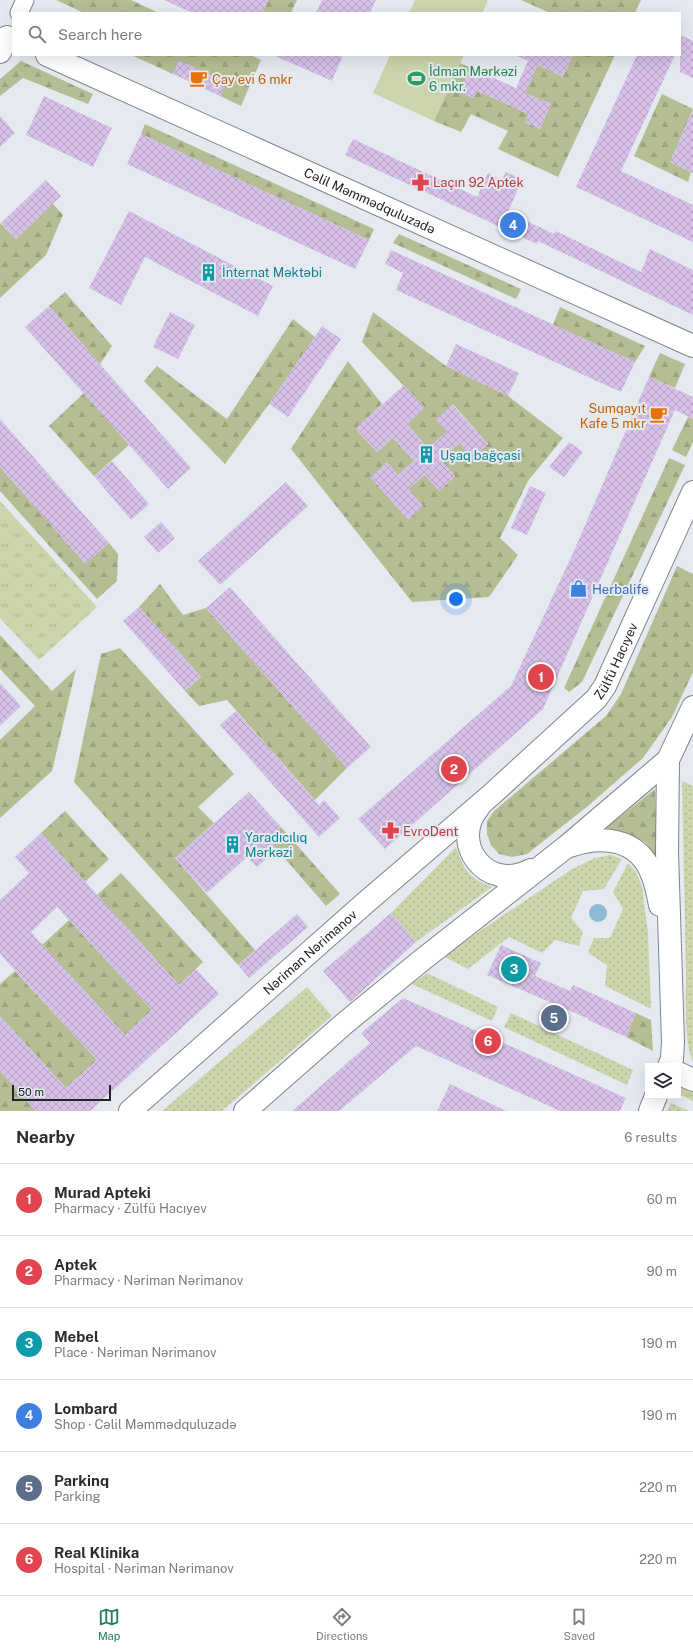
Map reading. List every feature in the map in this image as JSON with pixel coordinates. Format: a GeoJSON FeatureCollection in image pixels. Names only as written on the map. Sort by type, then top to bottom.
{"type":"FeatureCollection","features":[{"type":"Feature","properties":{"kind":"main road","name":"Cəlil Məmmədquluzadə"},"geometry":{"type":"LineString","coordinates":[[49,56],[693,346]]}},
{"type":"Feature","properties":{"kind":"main road","name":"Zülfü Hacıyev"},"geometry":{"type":"LineString","coordinates":[[491,795],[592,703],[601,692],[693,492]]}},
{"type":"Feature","properties":{"kind":"main road"},"geometry":{"type":"LineString","coordinates":[[246,1111],[345,1022],[566,848],[668,760],[693,707]]}},
{"type":"Feature","properties":{"kind":"main road"},"geometry":{"type":"LineString","coordinates":[[668,760],[667,852],[674,1042],[670,1063]]}},
{"type":"Feature","properties":{"kind":"main road"},"geometry":{"type":"LineString","coordinates":[[491,795],[477,809],[471,819],[468,832],[474,857],[488,872],[506,877],[518,876],[544,864]]}},
{"type":"Feature","properties":{"kind":"main road","name":"Nəriman Nərimanov"},"geometry":{"type":"LineString","coordinates":[[130,1111],[364,904],[491,795]]}},
{"type":"Feature","properties":{"kind":"main road"},"geometry":{"type":"LineString","coordinates":[[566,848],[581,842],[607,840],[618,842],[638,854],[646,862],[651,872],[670,945]]}},
{"type":"Feature","properties":{"kind":"main road"},"geometry":{"type":"LineString","coordinates":[[681,1074],[693,1080]]}},
{"type":"Feature","properties":{"kind":"main road"},"geometry":{"type":"LineString","coordinates":[[650,1111],[655,1099]]}},
{"type":"Feature","properties":{"kind":"street"},"geometry":{"type":"LineString","coordinates":[[19,12],[25,0]]}},
{"type":"Feature","properties":{"kind":"green space"},"geometry":{"type":"Polygon","coordinates":[[[56,0],[131,0],[157,12],[82,12],[56,0]]]}},
{"type":"Feature","properties":{"kind":"green space"},"geometry":{"type":"Polygon","coordinates":[[[268,0],[297,0],[291,12],[262,12],[268,0]]]}},
{"type":"Feature","properties":{"kind":"green space"},"geometry":{"type":"Polygon","coordinates":[[[415,0],[488,1],[482,12],[409,12],[415,0]]]}},
{"type":"Feature","properties":{"kind":"green space"},"geometry":{"type":"Polygon","coordinates":[[[521,0],[641,0],[635,12],[548,12],[521,0]]]}},
{"type":"Feature","properties":{"kind":"green space"},"geometry":{"type":"Polygon","coordinates":[[[133,56],[253,56],[261,60],[241,106],[220,96],[226,83],[180,61],[173,74],[133,56]]]}},
{"type":"Feature","properties":{"kind":"green space","name":"İdman Mәrkәzi 6 mkr."},"geometry":{"type":"Polygon","coordinates":[[[390,56],[464,56],[434,121],[373,93],[390,56]]]}},
{"type":"Feature","properties":{"kind":"green space"},"geometry":{"type":"Polygon","coordinates":[[[573,56],[615,56],[558,177],[498,149],[508,131],[471,114],[461,132],[434,121],[460,63],[471,68],[460,92],[473,98],[477,91],[529,114],[525,122],[540,129],[551,104],[525,93],[537,65],[563,76],[573,56]]]}},
{"type":"Feature","properties":{"kind":"green space"},"geometry":{"type":"Polygon","coordinates":[[[21,61],[93,94],[88,104],[23,78],[0,96],[0,79],[21,61]]]}},
{"type":"Feature","properties":{"kind":"green space"},"geometry":{"type":"Polygon","coordinates":[[[662,94],[693,109],[670,162],[691,172],[688,182],[634,156],[662,94]]]}},
{"type":"Feature","properties":{"kind":"green space"},"geometry":{"type":"Polygon","coordinates":[[[145,124],[374,229],[369,240],[141,134],[145,124]]]}},
{"type":"Feature","properties":{"kind":"green space"},"geometry":{"type":"Polygon","coordinates":[[[53,204],[63,215],[46,255],[0,298],[0,223],[16,239],[53,204]]]}},
{"type":"Feature","properties":{"kind":"green space"},"geometry":{"type":"Polygon","coordinates":[[[399,234],[521,289],[516,299],[393,243],[399,234]]]}},
{"type":"Feature","properties":{"kind":"green space"},"geometry":{"type":"Polygon","coordinates":[[[65,292],[112,346],[100,364],[49,306],[65,292]]]}},
{"type":"Feature","properties":{"kind":"green space"},"geometry":{"type":"Polygon","coordinates":[[[560,307],[645,346],[635,362],[553,325],[560,307]]]}},
{"type":"Feature","properties":{"kind":"green space"},"geometry":{"type":"Polygon","coordinates":[[[373,312],[446,366],[508,396],[563,438],[528,481],[500,538],[518,555],[489,597],[412,602],[291,449],[348,361],[382,404],[356,429],[377,452],[393,438],[414,461],[398,475],[386,462],[408,520],[423,506],[408,489],[425,475],[439,491],[455,476],[441,460],[459,443],[472,458],[488,444],[453,404],[436,419],[447,432],[428,448],[407,424],[425,408],[362,342],[373,312]]]}},
{"type":"Feature","properties":{"kind":"green space"},"geometry":{"type":"Polygon","coordinates":[[[293,319],[315,337],[269,404],[225,464],[144,381],[157,366],[227,419],[293,319]]]}},
{"type":"Feature","properties":{"kind":"green space"},"geometry":{"type":"Polygon","coordinates":[[[660,353],[685,364],[675,388],[649,377],[660,353]]]}},
{"type":"Feature","properties":{"kind":"green space"},"geometry":{"type":"Polygon","coordinates":[[[84,393],[129,445],[94,476],[49,426],[84,393]]]}},
{"type":"Feature","properties":{"kind":"green space"},"geometry":{"type":"Polygon","coordinates":[[[688,417],[693,419],[693,442],[686,457],[672,450],[688,417]]]}},
{"type":"Feature","properties":{"kind":"green space"},"geometry":{"type":"Polygon","coordinates":[[[669,458],[685,465],[582,682],[569,692],[564,688],[669,458]]]}},
{"type":"Feature","properties":{"kind":"green space"},"geometry":{"type":"Polygon","coordinates":[[[0,467],[85,563],[109,543],[118,554],[117,581],[97,599],[0,491],[0,467]]]}},
{"type":"Feature","properties":{"kind":"green space"},"geometry":{"type":"Polygon","coordinates":[[[0,501],[97,607],[39,660],[0,618],[0,501]]]}},
{"type":"Feature","properties":{"kind":"green space"},"geometry":{"type":"Polygon","coordinates":[[[677,566],[693,574],[693,672],[672,717],[643,758],[588,806],[527,854],[512,857],[499,854],[491,845],[487,834],[487,821],[494,811],[606,716],[621,694],[677,566]]]}},
{"type":"Feature","properties":{"kind":"green space"},"geometry":{"type":"Polygon","coordinates":[[[160,584],[183,615],[206,608],[347,768],[315,800],[227,700],[199,706],[185,691],[201,677],[139,607],[160,584]]]}},
{"type":"Feature","properties":{"kind":"green space"},"geometry":{"type":"Polygon","coordinates":[[[0,635],[52,691],[76,669],[52,771],[0,818],[0,740],[35,706],[0,669],[0,635]]]}},
{"type":"Feature","properties":{"kind":"green space"},"geometry":{"type":"Polygon","coordinates":[[[120,648],[234,774],[198,807],[214,823],[175,858],[255,950],[238,965],[74,782],[101,654],[120,648]]]}},
{"type":"Feature","properties":{"kind":"green space"},"geometry":{"type":"Polygon","coordinates":[[[682,781],[693,786],[693,1062],[688,1044],[686,1021],[682,781]]]}},
{"type":"Feature","properties":{"kind":"green space"},"geometry":{"type":"Polygon","coordinates":[[[655,789],[657,858],[645,842],[626,833],[606,828],[655,789]]]}},
{"type":"Feature","properties":{"kind":"green space"},"geometry":{"type":"Polygon","coordinates":[[[65,811],[109,859],[85,882],[41,833],[65,811]]]}},
{"type":"Feature","properties":{"kind":"green space"},"geometry":{"type":"Polygon","coordinates":[[[281,827],[340,894],[326,906],[268,839],[281,827]]]}},
{"type":"Feature","properties":{"kind":"green space"},"geometry":{"type":"Polygon","coordinates":[[[456,847],[468,872],[484,884],[492,887],[416,942],[391,913],[456,847]]]}},
{"type":"Feature","properties":{"kind":"green space"},"geometry":{"type":"Polygon","coordinates":[[[610,855],[622,859],[604,889],[583,891],[571,918],[583,932],[579,946],[555,940],[542,953],[509,937],[468,969],[443,956],[572,869],[595,858],[610,855]]]}},
{"type":"Feature","properties":{"kind":"green space"},"geometry":{"type":"Polygon","coordinates":[[[628,863],[636,872],[642,887],[648,933],[651,1009],[605,986],[607,965],[588,953],[594,938],[610,938],[623,909],[613,892],[628,863]]]}},
{"type":"Feature","properties":{"kind":"green space"},"geometry":{"type":"Polygon","coordinates":[[[121,873],[203,962],[179,985],[97,895],[121,873]]]}},
{"type":"Feature","properties":{"kind":"green space"},"geometry":{"type":"Polygon","coordinates":[[[69,920],[152,1010],[125,1035],[42,945],[69,920]]]}},
{"type":"Feature","properties":{"kind":"green space"},"geometry":{"type":"Polygon","coordinates":[[[15,971],[97,1060],[66,1088],[0,1016],[0,984],[15,971]]]}},
{"type":"Feature","properties":{"kind":"green space"},"geometry":{"type":"Polygon","coordinates":[[[427,973],[498,1007],[492,1021],[412,984],[427,973]]]}},
{"type":"Feature","properties":{"kind":"green space"},"geometry":{"type":"Polygon","coordinates":[[[307,987],[332,1016],[222,1111],[162,1111],[307,987]]]}},
{"type":"Feature","properties":{"kind":"green space"},"geometry":{"type":"Polygon","coordinates":[[[511,1013],[633,1070],[627,1085],[504,1027],[511,1013]]]}},
{"type":"Feature","properties":{"kind":"green space"},"geometry":{"type":"Polygon","coordinates":[[[636,1013],[651,1020],[653,1051],[626,1037],[636,1013]]]}},
{"type":"Feature","properties":{"kind":"green space"},"geometry":{"type":"Polygon","coordinates":[[[0,1071],[36,1111],[0,1111],[0,1071]]]}},
{"type":"Feature","properties":{"kind":"green space"},"geometry":{"type":"Polygon","coordinates":[[[681,1086],[693,1089],[693,1101],[681,1095],[681,1086]]]}},
{"type":"Feature","properties":{"kind":"green space"},"geometry":{"type":"Polygon","coordinates":[[[671,1103],[689,1111],[667,1111],[671,1103]]]}},
{"type":"Feature","properties":{"kind":"water"},"geometry":{"type":"Polygon","coordinates":[[[594,904],[602,904],[607,909],[605,920],[602,922],[594,922],[589,917],[589,909],[594,904]]]}},
{"type":"Feature","properties":{"kind":"building"},"geometry":{"type":"Polygon","coordinates":[[[164,0],[268,0],[262,12],[191,12],[164,0]]]}},
{"type":"Feature","properties":{"kind":"building"},"geometry":{"type":"Polygon","coordinates":[[[322,0],[376,0],[370,12],[316,12],[322,0]]]}},
{"type":"Feature","properties":{"kind":"building"},"geometry":{"type":"Polygon","coordinates":[[[681,35],[693,41],[693,78],[680,72],[681,35]]]}},
{"type":"Feature","properties":{"kind":"building"},"geometry":{"type":"Polygon","coordinates":[[[275,56],[343,56],[332,81],[275,56]]]}},
{"type":"Feature","properties":{"kind":"building"},"geometry":{"type":"Polygon","coordinates":[[[517,56],[573,56],[563,77],[538,65],[525,93],[551,104],[540,129],[525,122],[529,114],[477,91],[473,98],[460,92],[471,68],[516,88],[528,61],[517,56]]]}},
{"type":"Feature","properties":{"kind":"building"},"geometry":{"type":"Polygon","coordinates":[[[637,56],[675,56],[621,171],[693,205],[693,242],[576,187],[637,56]]]}},
{"type":"Feature","properties":{"kind":"building"},"geometry":{"type":"Polygon","coordinates":[[[179,60],[226,83],[220,96],[173,74],[179,60]]]}},
{"type":"Feature","properties":{"kind":"building"},"geometry":{"type":"Polygon","coordinates":[[[44,96],[112,128],[93,167],[26,135],[44,96]]]}},
{"type":"Feature","properties":{"kind":"building"},"geometry":{"type":"Polygon","coordinates":[[[693,110],[693,173],[670,162],[693,110]]]}},
{"type":"Feature","properties":{"kind":"building"},"geometry":{"type":"Polygon","coordinates":[[[0,116],[15,133],[0,147],[0,116]]]}},
{"type":"Feature","properties":{"kind":"building"},"geometry":{"type":"Polygon","coordinates":[[[141,134],[369,240],[355,269],[127,164],[141,134]]]}},
{"type":"Feature","properties":{"kind":"building"},"geometry":{"type":"Polygon","coordinates":[[[353,139],[477,197],[488,173],[502,180],[506,172],[522,180],[508,212],[554,234],[556,231],[641,272],[650,249],[693,270],[693,315],[538,241],[537,244],[345,155],[353,139]]]}},
{"type":"Feature","properties":{"kind":"building"},"geometry":{"type":"Polygon","coordinates":[[[46,180],[61,196],[16,239],[1,223],[46,180]]]}},
{"type":"Feature","properties":{"kind":"building","name":"İnternat Məktəbi"},"geometry":{"type":"Polygon","coordinates":[[[129,211],[273,286],[258,316],[145,257],[121,305],[89,288],[129,211]]]}},
{"type":"Feature","properties":{"kind":"building"},"geometry":{"type":"Polygon","coordinates":[[[391,250],[635,362],[621,392],[396,290],[403,273],[385,264],[391,250]]]}},
{"type":"Feature","properties":{"kind":"building"},"geometry":{"type":"Polygon","coordinates":[[[49,306],[191,468],[168,489],[25,327],[49,306]]]}},
{"type":"Feature","properties":{"kind":"building"},"geometry":{"type":"Polygon","coordinates":[[[170,312],[195,325],[178,359],[153,347],[170,312]]]}},
{"type":"Feature","properties":{"kind":"building"},"geometry":{"type":"Polygon","coordinates":[[[322,326],[341,339],[288,417],[269,404],[322,326]]]}},
{"type":"Feature","properties":{"kind":"building"},"geometry":{"type":"Polygon","coordinates":[[[456,344],[519,373],[508,396],[446,366],[456,344]]]}},
{"type":"Feature","properties":{"kind":"building"},"geometry":{"type":"Polygon","coordinates":[[[649,377],[693,397],[693,419],[675,410],[543,709],[385,849],[358,819],[511,686],[573,553],[649,377]]]}},
{"type":"Feature","properties":{"kind":"building","name":"Uşaq bağçasi"},"geometry":{"type":"Polygon","coordinates":[[[404,385],[425,408],[407,424],[428,448],[447,432],[436,419],[452,404],[488,444],[472,458],[459,443],[441,460],[455,476],[439,491],[425,475],[408,489],[423,506],[408,520],[370,477],[387,462],[398,475],[414,461],[393,438],[377,452],[356,428],[404,385]]]}},
{"type":"Feature","properties":{"kind":"building"},"geometry":{"type":"Polygon","coordinates":[[[0,419],[109,543],[85,564],[0,467],[0,419]]]}},
{"type":"Feature","properties":{"kind":"building"},"geometry":{"type":"Polygon","coordinates":[[[569,442],[583,452],[564,477],[549,467],[569,442]]]}},
{"type":"Feature","properties":{"kind":"building"},"geometry":{"type":"Polygon","coordinates":[[[112,461],[149,504],[131,520],[94,476],[112,461]]]}},
{"type":"Feature","properties":{"kind":"building"},"geometry":{"type":"Polygon","coordinates":[[[286,482],[308,506],[220,585],[198,561],[286,482]]]}},
{"type":"Feature","properties":{"kind":"building"},"geometry":{"type":"Polygon","coordinates":[[[530,486],[546,493],[527,535],[511,528],[530,486]]]}},
{"type":"Feature","properties":{"kind":"building"},"geometry":{"type":"Polygon","coordinates":[[[161,522],[175,538],[158,553],[144,537],[161,522]]]}},
{"type":"Feature","properties":{"kind":"building"},"geometry":{"type":"Polygon","coordinates":[[[230,587],[371,747],[347,768],[206,608],[230,587]]]}},
{"type":"Feature","properties":{"kind":"building"},"geometry":{"type":"Polygon","coordinates":[[[139,607],[201,677],[185,691],[123,621],[139,607]]]}},
{"type":"Feature","properties":{"kind":"building"},"geometry":{"type":"Polygon","coordinates":[[[0,683],[21,706],[0,726],[0,683]]]}},
{"type":"Feature","properties":{"kind":"building"},"geometry":{"type":"Polygon","coordinates":[[[236,711],[319,805],[324,800],[340,818],[319,837],[220,725],[236,711]]]}},
{"type":"Feature","properties":{"kind":"building","name":"Yaradıcılıq Mərkəzi"},"geometry":{"type":"Polygon","coordinates":[[[249,792],[281,827],[268,839],[277,849],[257,867],[247,857],[207,893],[175,858],[249,792]]]}},
{"type":"Feature","properties":{"kind":"building"},"geometry":{"type":"Polygon","coordinates":[[[41,833],[179,985],[196,969],[219,994],[90,1111],[36,1111],[0,1071],[0,1016],[66,1088],[97,1060],[0,954],[0,900],[29,873],[15,857],[41,833]],[[57,907],[31,932],[125,1035],[152,1010],[57,907]]]}},
{"type":"Feature","properties":{"kind":"building"},"geometry":{"type":"Polygon","coordinates":[[[391,913],[416,942],[350,1002],[323,971],[391,913]]]}},
{"type":"Feature","properties":{"kind":"building"},"geometry":{"type":"Polygon","coordinates":[[[297,914],[308,927],[249,978],[238,965],[297,914]]]}},
{"type":"Feature","properties":{"kind":"building"},"geometry":{"type":"Polygon","coordinates":[[[501,945],[541,963],[535,976],[570,991],[573,985],[636,1013],[626,1037],[588,1020],[589,1019],[487,975],[501,945]]]}},
{"type":"Feature","properties":{"kind":"building"},"geometry":{"type":"Polygon","coordinates":[[[403,998],[626,1098],[620,1111],[560,1111],[416,1046],[339,1111],[292,1111],[370,1043],[361,1033],[403,998]]]}},
{"type":"Feature","properties":{"kind":"building"},"geometry":{"type":"Polygon","coordinates":[[[450,1084],[506,1111],[437,1111],[450,1084]]]}},
{"type":"Feature","properties":{"kind":"place","name":"İdman Mәrkәzi 6 mkr."},"geometry":{"type":"Point","coordinates":[416,78]}},
{"type":"Feature","properties":{"kind":"place","name":"Çay evi 6 mkr"},"geometry":{"type":"Point","coordinates":[199,79]}},
{"type":"Feature","properties":{"kind":"place","name":"Laçın 92 Aptek"},"geometry":{"type":"Point","coordinates":[420,182]}},
{"type":"Feature","properties":{"kind":"place","name":"Lombard"},"geometry":{"type":"Point","coordinates":[513,225]}},
{"type":"Feature","properties":{"kind":"place","name":"İnternat Məktəbi"},"geometry":{"type":"Point","coordinates":[209,272]}},
{"type":"Feature","properties":{"kind":"place","name":"Sumqayıt Kafe 5 mkr"},"geometry":{"type":"Point","coordinates":[659,415]}},
{"type":"Feature","properties":{"kind":"place","name":"Uşaq bağçasi"},"geometry":{"type":"Point","coordinates":[427,455]}},
{"type":"Feature","properties":{"kind":"place","name":"Herbalife"},"geometry":{"type":"Point","coordinates":[579,589]}},
{"type":"Feature","properties":{"kind":"place","name":"Murad Apteki"},"geometry":{"type":"Point","coordinates":[541,677]}},
{"type":"Feature","properties":{"kind":"place","name":"Aptek"},"geometry":{"type":"Point","coordinates":[454,769]}},
{"type":"Feature","properties":{"kind":"place","name":"EvroDent"},"geometry":{"type":"Point","coordinates":[390,831]}},
{"type":"Feature","properties":{"kind":"place","name":"Yaradıcılıq Mərkəzi"},"geometry":{"type":"Point","coordinates":[232,844]}},
{"type":"Feature","properties":{"kind":"place","name":"Mebel"},"geometry":{"type":"Point","coordinates":[514,969]}},
{"type":"Feature","properties":{"kind":"place","name":"Parkinq"},"geometry":{"type":"Point","coordinates":[554,1018]}},
{"type":"Feature","properties":{"kind":"place","name":"Real Klinika"},"geometry":{"type":"Point","coordinates":[488,1041]}}]}
